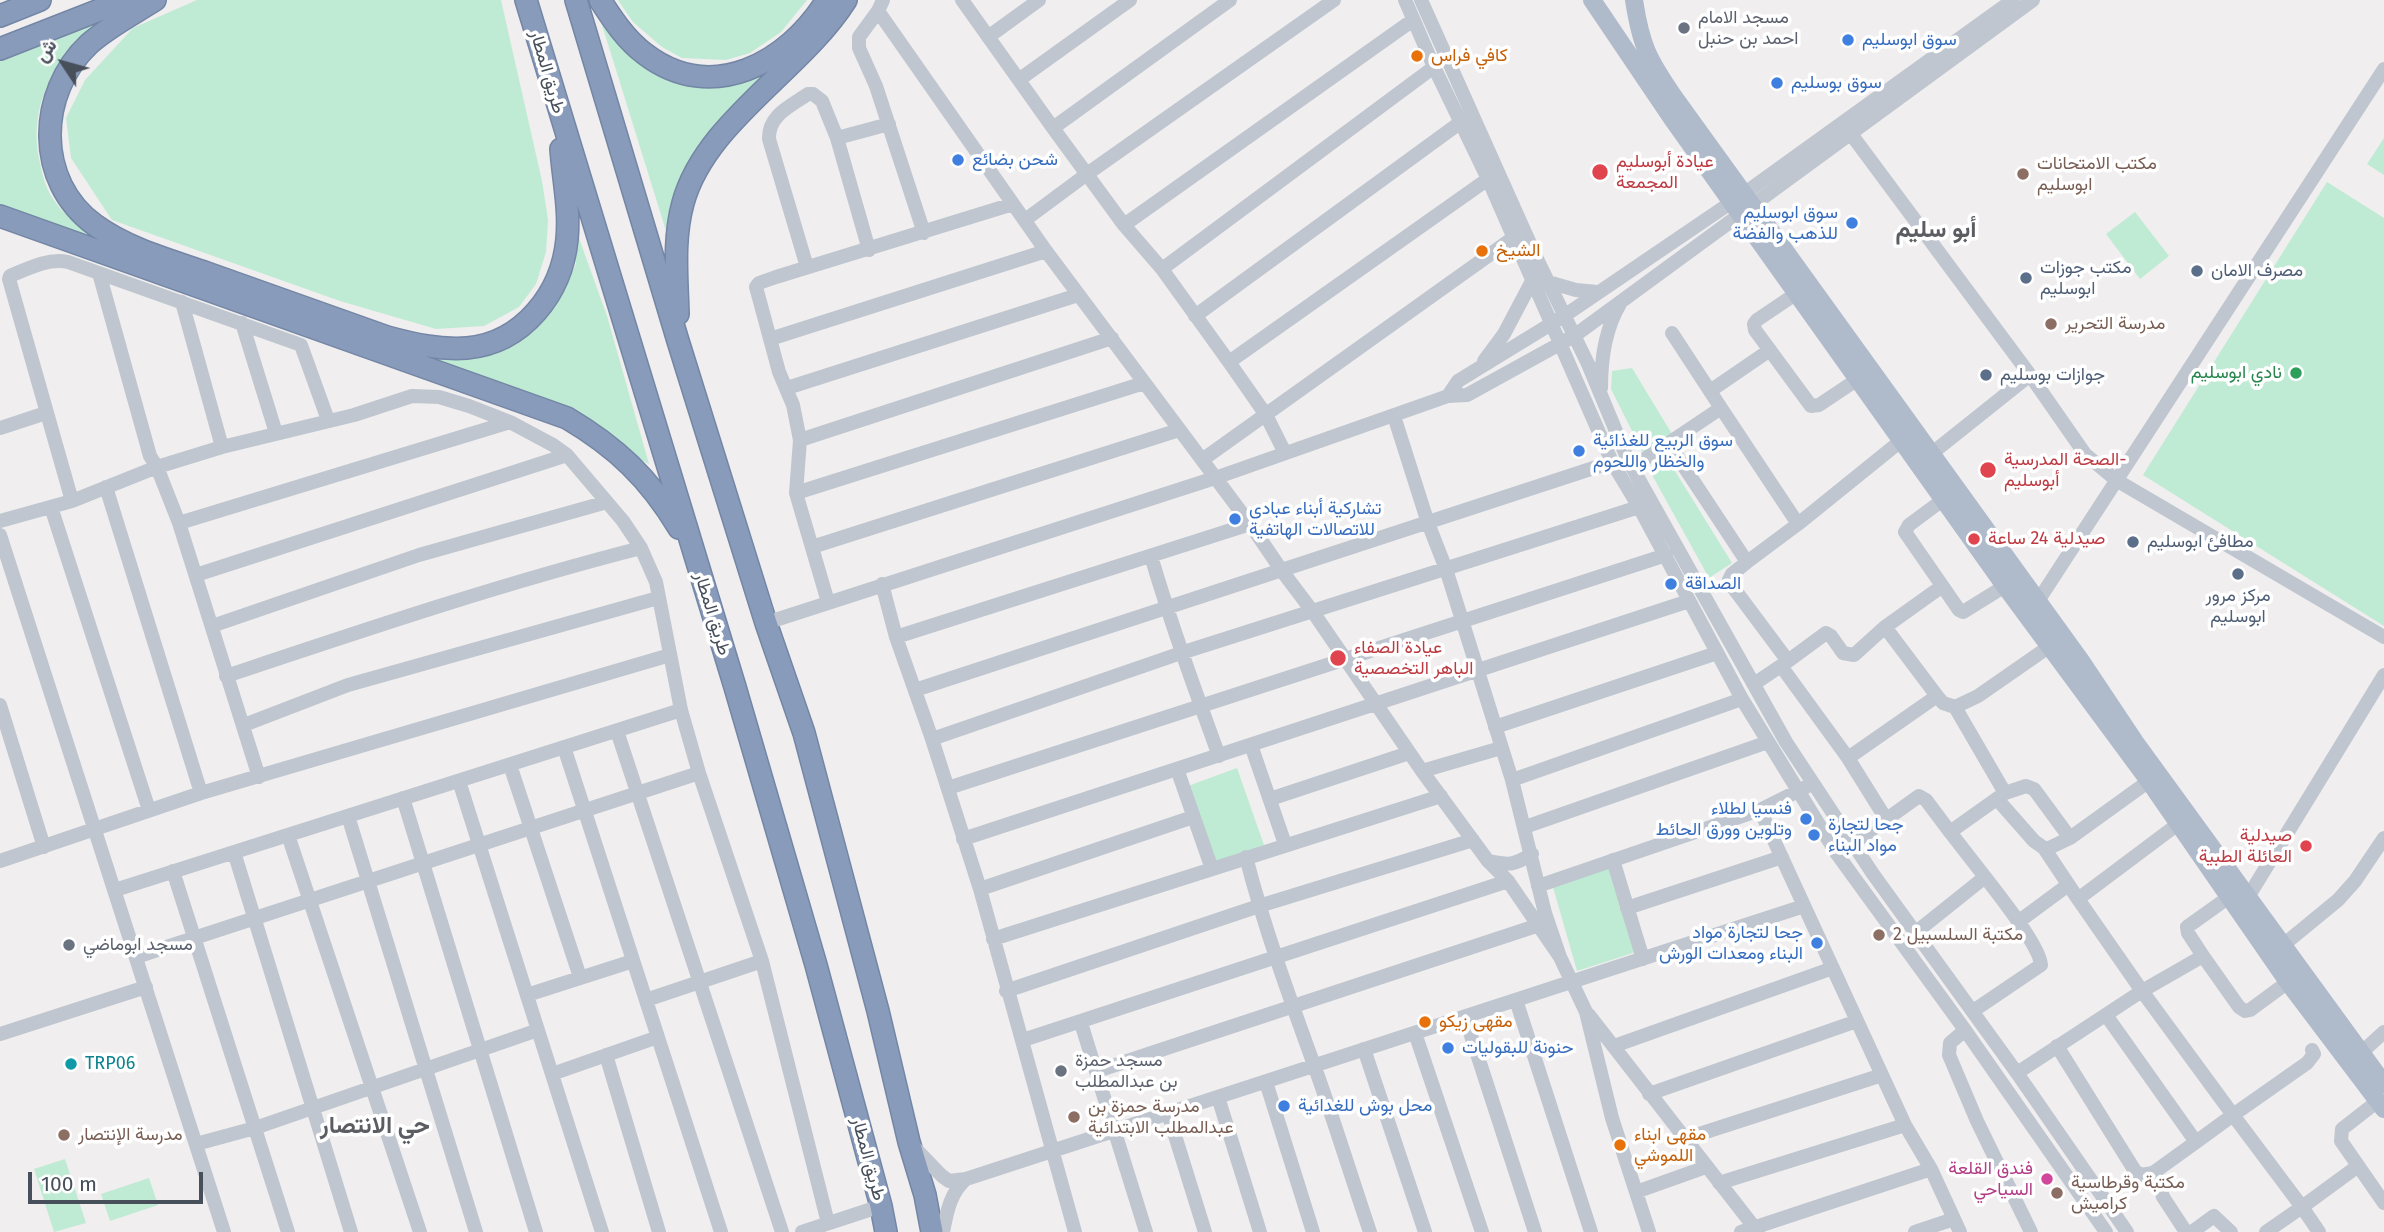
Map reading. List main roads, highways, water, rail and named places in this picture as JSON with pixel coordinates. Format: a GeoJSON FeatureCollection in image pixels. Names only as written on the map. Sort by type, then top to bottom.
{"type":"FeatureCollection","features":[{"type":"Feature","properties":{"kind":"highway"},"geometry":{"type":"LineString","coordinates":[[0,5],[7,0]]}},
{"type":"Feature","properties":{"kind":"highway"},"geometry":{"type":"LineString","coordinates":[[0,16],[40,0]]}},
{"type":"Feature","properties":{"kind":"highway"},"geometry":{"type":"LineString","coordinates":[[0,49],[125,0]]}},
{"type":"Feature","properties":{"kind":"highway"},"geometry":{"type":"LineString","coordinates":[[155,0],[88,45],[71,67],[55,97],[48,127],[50,157],[59,182],[78,209],[94,225],[145,251],[413,344],[469,348],[496,341],[522,327],[537,313],[553,289],[561,271],[567,240],[568,208],[557,105]]}},
{"type":"Feature","properties":{"kind":"highway","name":"طريق المطار"},"geometry":{"type":"LineString","coordinates":[[526,0],[816,965],[886,1232]]}},
{"type":"Feature","properties":{"kind":"highway"},"geometry":{"type":"LineString","coordinates":[[576,0],[678,341],[766,623],[804,733],[878,1011],[932,1232]]}},
{"type":"Feature","properties":{"kind":"highway"},"geometry":{"type":"LineString","coordinates":[[600,0],[626,37],[645,54],[669,68],[711,77],[736,74],[774,58],[796,39],[827,0]]}},
{"type":"Feature","properties":{"kind":"highway"},"geometry":{"type":"LineString","coordinates":[[678,341],[676,243],[682,204],[695,172],[716,140],[817,37],[846,0]]}},
{"type":"Feature","properties":{"kind":"highway"},"geometry":{"type":"LineString","coordinates":[[0,216],[567,418],[598,437],[628,461],[668,510],[694,555]]}},
{"type":"Feature","properties":{"kind":"main road"},"geometry":{"type":"LineString","coordinates":[[1592,0],[1742,203],[1897,421],[1902,440],[2006,586],[2050,646],[2075,665],[2135,742],[2248,897],[2382,1098]]}},
{"type":"Feature","properties":{"kind":"main road"},"geometry":{"type":"LineString","coordinates":[[1607,0],[1612,30]]}},
{"type":"Feature","properties":{"kind":"main road"},"geometry":{"type":"LineString","coordinates":[[1634,0],[1638,28],[1649,61],[1797,293],[1858,379],[1931,453],[2038,601],[2149,781],[2288,982],[2361,1053],[2382,1098]]}},
{"type":"Feature","properties":{"kind":"place","name":"مسجد الامام احمد بن حنبل"},"geometry":{"type":"Point","coordinates":[1684,28]}},
{"type":"Feature","properties":{"kind":"place","name":"سوق ابوسليم"},"geometry":{"type":"Point","coordinates":[1848,40]}},
{"type":"Feature","properties":{"kind":"place","name":"كافي فراس"},"geometry":{"type":"Point","coordinates":[1417,56]}},
{"type":"Feature","properties":{"kind":"place","name":"سوق بوسليم"},"geometry":{"type":"Point","coordinates":[1777,83]}},
{"type":"Feature","properties":{"kind":"place","name":"شحن بضائع"},"geometry":{"type":"Point","coordinates":[958,160]}},
{"type":"Feature","properties":{"kind":"place","name":"عيادة أبوسليم المجمعة"},"geometry":{"type":"Point","coordinates":[1600,172]}},
{"type":"Feature","properties":{"kind":"place","name":"مكتب الامتحانات ابوسليم"},"geometry":{"type":"Point","coordinates":[2023,174]}},
{"type":"Feature","properties":{"kind":"place","name":"سوق ابوسليم للذهب والفضة"},"geometry":{"type":"Point","coordinates":[1852,223]}},
{"type":"Feature","properties":{"kind":"place","name":"الشيخ"},"geometry":{"type":"Point","coordinates":[1482,251]}},
{"type":"Feature","properties":{"kind":"place","name":"مصرف الامان"},"geometry":{"type":"Point","coordinates":[2197,271]}},
{"type":"Feature","properties":{"kind":"place","name":"مكتب جوزات ابوسليم"},"geometry":{"type":"Point","coordinates":[2026,278]}},
{"type":"Feature","properties":{"kind":"place","name":"مدرسة التحرير"},"geometry":{"type":"Point","coordinates":[2051,324]}},
{"type":"Feature","properties":{"kind":"place","name":"نادي ابوسليم"},"geometry":{"type":"Point","coordinates":[2296,373]}},
{"type":"Feature","properties":{"kind":"place","name":"جوازات بوسليم"},"geometry":{"type":"Point","coordinates":[1986,375]}},
{"type":"Feature","properties":{"kind":"place","name":"سوق الربيع للغذائية والخظار واللحوم"},"geometry":{"type":"Point","coordinates":[1579,451]}},
{"type":"Feature","properties":{"kind":"place","name":"الصحة المدرسية- أبوسليم"},"geometry":{"type":"Point","coordinates":[1988,470]}},
{"type":"Feature","properties":{"kind":"place","name":"تشاركية أبناء عبادي للاتصالات الهاتفية"},"geometry":{"type":"Point","coordinates":[1235,519]}},
{"type":"Feature","properties":{"kind":"place","name":"صيدلية 24 ساعة"},"geometry":{"type":"Point","coordinates":[1974,539]}},
{"type":"Feature","properties":{"kind":"place","name":"مطافئ ابوسليم"},"geometry":{"type":"Point","coordinates":[2133,542]}},
{"type":"Feature","properties":{"kind":"place","name":"مركز مرور ابوسليم"},"geometry":{"type":"Point","coordinates":[2238,574]}},
{"type":"Feature","properties":{"kind":"place","name":"الصداقة"},"geometry":{"type":"Point","coordinates":[1671,584]}},
{"type":"Feature","properties":{"kind":"place","name":"عيادة الصفاء الباهر التخصصية"},"geometry":{"type":"Point","coordinates":[1338,658]}},
{"type":"Feature","properties":{"kind":"place","name":"فنسيا لطلاء وتلوين وورق الحائط"},"geometry":{"type":"Point","coordinates":[1806,819]}},
{"type":"Feature","properties":{"kind":"place","name":"جحا لتجارة مواد البناء"},"geometry":{"type":"Point","coordinates":[1814,835]}},
{"type":"Feature","properties":{"kind":"place","name":"صيدلية العائلة الطبية"},"geometry":{"type":"Point","coordinates":[2306,846]}},
{"type":"Feature","properties":{"kind":"place","name":"مكتبة السلسبيل 2"},"geometry":{"type":"Point","coordinates":[1879,935]}},
{"type":"Feature","properties":{"kind":"place","name":"جحا لتجارة مواد البناء ومعدات الورش"},"geometry":{"type":"Point","coordinates":[1817,943]}},
{"type":"Feature","properties":{"kind":"place","name":"مسجد ابوماضي"},"geometry":{"type":"Point","coordinates":[69,945]}},
{"type":"Feature","properties":{"kind":"place","name":"مقهى زيكو"},"geometry":{"type":"Point","coordinates":[1425,1022]}},
{"type":"Feature","properties":{"kind":"place","name":"حنونة للبقوليات"},"geometry":{"type":"Point","coordinates":[1448,1048]}},
{"type":"Feature","properties":{"kind":"place","name":"TRP06"},"geometry":{"type":"Point","coordinates":[71,1064]}},
{"type":"Feature","properties":{"kind":"place","name":"مسجد حمزة بن عبدالمطلب"},"geometry":{"type":"Point","coordinates":[1061,1071]}},
{"type":"Feature","properties":{"kind":"place","name":"محل بوش للغدائية"},"geometry":{"type":"Point","coordinates":[1284,1106]}},
{"type":"Feature","properties":{"kind":"place","name":"مدرسة حمزة بن عبدالمطلب الابتدائية"},"geometry":{"type":"Point","coordinates":[1074,1117]}},
{"type":"Feature","properties":{"kind":"place","name":"مدرسة الإنتصار"},"geometry":{"type":"Point","coordinates":[64,1135]}},
{"type":"Feature","properties":{"kind":"place","name":"مقهى ابناء اللموشي"},"geometry":{"type":"Point","coordinates":[1620,1145]}},
{"type":"Feature","properties":{"kind":"place","name":"فندق القلعة السياحي"},"geometry":{"type":"Point","coordinates":[2047,1179]}},
{"type":"Feature","properties":{"kind":"place","name":"مكتبة وقرطاسية كراميش"},"geometry":{"type":"Point","coordinates":[2057,1193]}},
{"type":"Feature","properties":{"kind":"district","name":"أبو سليم"},"geometry":{"type":"Point","coordinates":[1936,230]}},
{"type":"Feature","properties":{"kind":"district","name":"حي الانتصار"},"geometry":{"type":"Point","coordinates":[375,1126]}}]}
